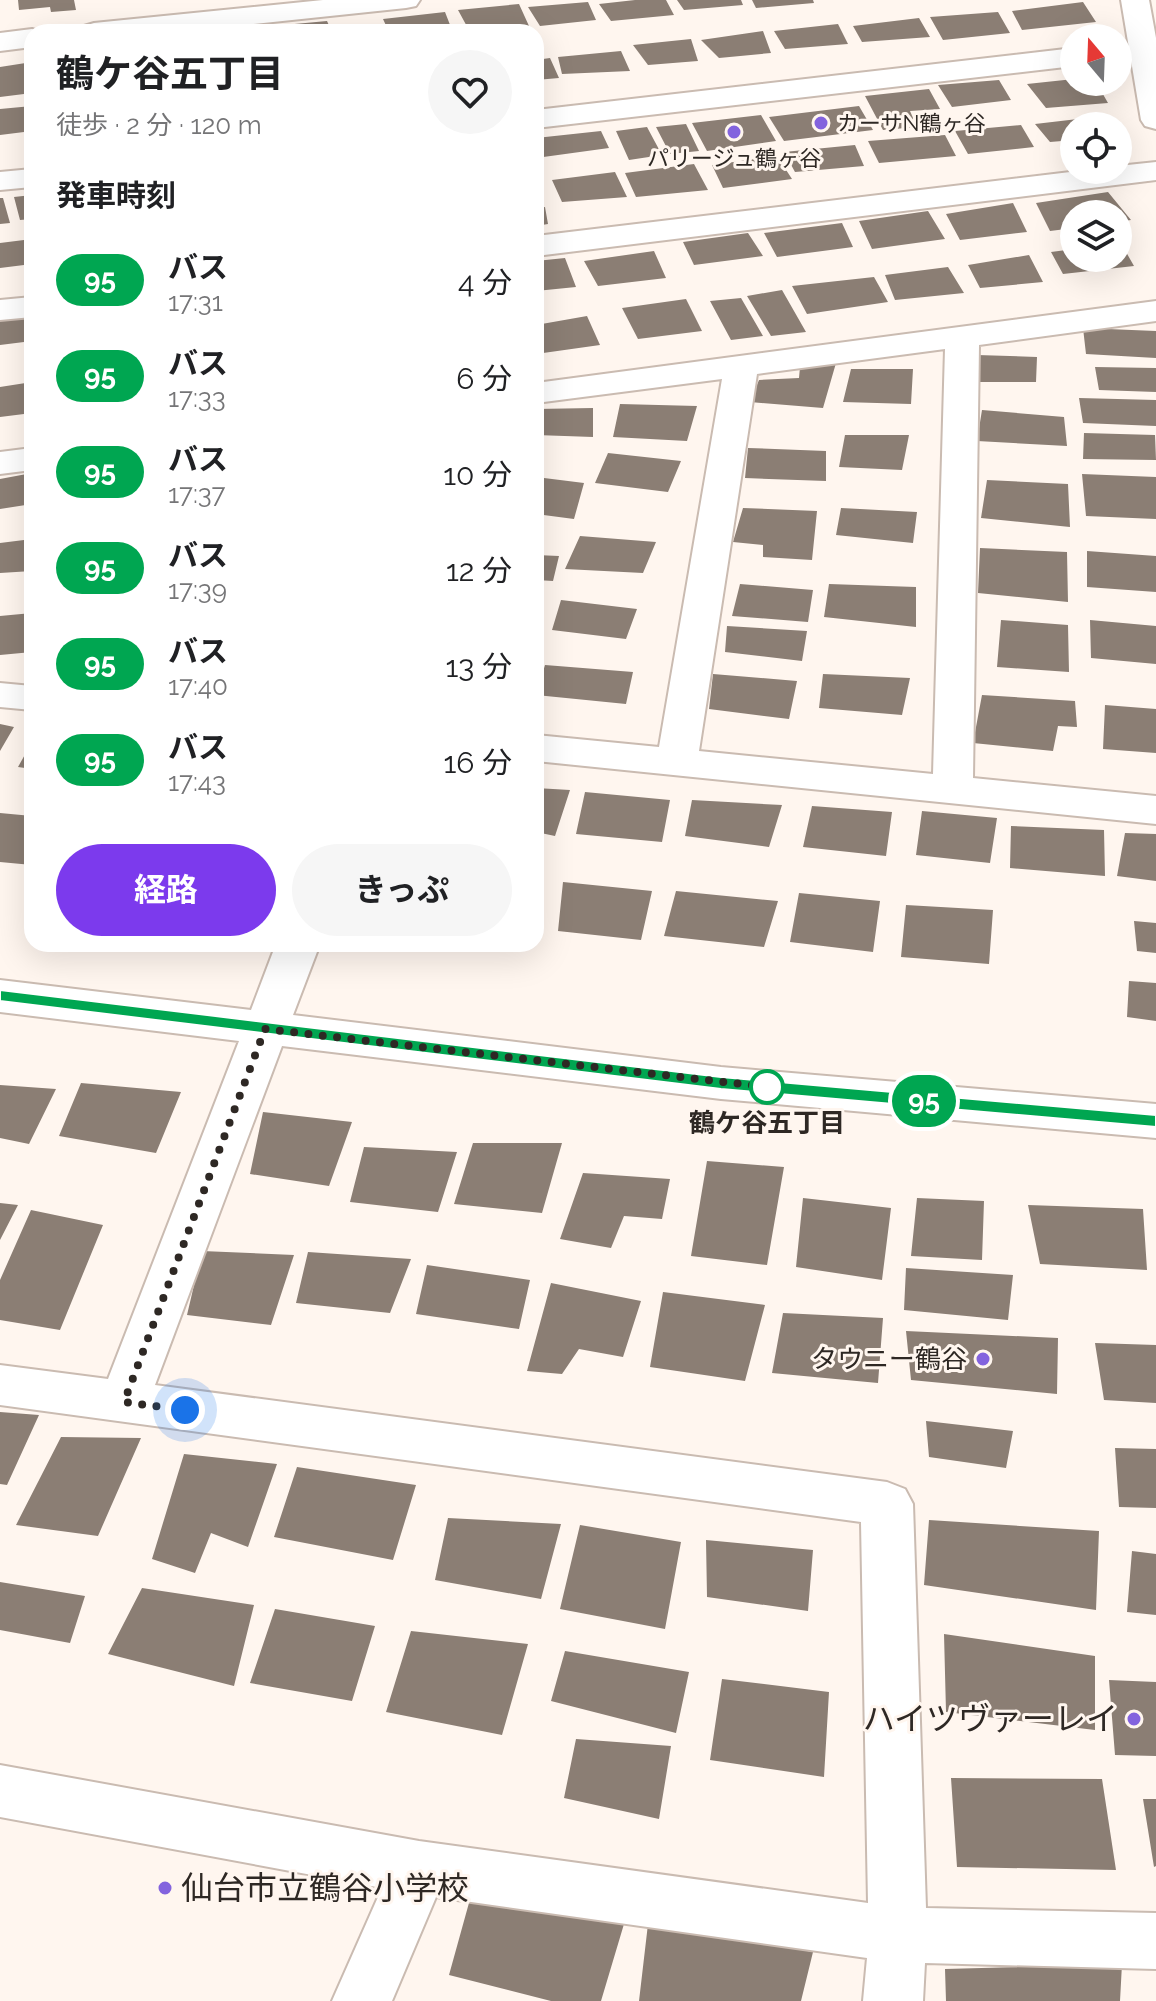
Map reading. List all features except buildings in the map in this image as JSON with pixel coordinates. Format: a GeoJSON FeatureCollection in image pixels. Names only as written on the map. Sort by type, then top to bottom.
{"type":"FeatureCollection","features":[{"type":"Feature","properties":{"kind":"street"},"geometry":{"type":"LineString","coordinates":[[165,24],[361,2],[406,0]]}},
{"type":"Feature","properties":{"kind":"street"},"geometry":{"type":"LineString","coordinates":[[1132,38],[1135,0]]}},
{"type":"Feature","properties":{"kind":"street"},"geometry":{"type":"LineString","coordinates":[[361,2],[369,24]]}},
{"type":"Feature","properties":{"kind":"street"},"geometry":{"type":"LineString","coordinates":[[0,42],[24,39]]}},
{"type":"Feature","properties":{"kind":"street"},"geometry":{"type":"LineString","coordinates":[[1132,54],[1156,120]]}},
{"type":"Feature","properties":{"kind":"street"},"geometry":{"type":"LineString","coordinates":[[544,118],[1060,59]]}},
{"type":"Feature","properties":{"kind":"street"},"geometry":{"type":"LineString","coordinates":[[544,245],[1156,171]]}},
{"type":"Feature","properties":{"kind":"street"},"geometry":{"type":"LineString","coordinates":[[0,181],[24,179]]}},
{"type":"Feature","properties":{"kind":"street"},"geometry":{"type":"LineString","coordinates":[[0,310],[24,308]]}},
{"type":"Feature","properties":{"kind":"street"},"geometry":{"type":"LineString","coordinates":[[544,392],[1156,311]]}},
{"type":"Feature","properties":{"kind":"street"},"geometry":{"type":"LineString","coordinates":[[953,790],[962,337]]}},
{"type":"Feature","properties":{"kind":"street"},"geometry":{"type":"LineString","coordinates":[[677,762],[741,366]]}},
{"type":"Feature","properties":{"kind":"street"},"geometry":{"type":"LineString","coordinates":[[0,463],[24,460]]}},
{"type":"Feature","properties":{"kind":"street"},"geometry":{"type":"LineString","coordinates":[[0,695],[24,697]]}},
{"type":"Feature","properties":{"kind":"street"},"geometry":{"type":"LineString","coordinates":[[544,749],[1156,810]]}},
{"type":"Feature","properties":{"kind":"street"},"geometry":{"type":"LineString","coordinates":[[124,1402],[295,952]]}},
{"type":"Feature","properties":{"kind":"street"},"geometry":{"type":"LineString","coordinates":[[0,996],[721,1083],[1156,1121]]}},
{"type":"Feature","properties":{"kind":"street"},"geometry":{"type":"LineString","coordinates":[[0,1385],[887,1504],[898,1935],[893,2001]]}},
{"type":"Feature","properties":{"kind":"street"},"geometry":{"type":"LineString","coordinates":[[0,1791],[419,1868],[898,1935],[1156,1941]]}},
{"type":"Feature","properties":{"kind":"street"},"geometry":{"type":"LineString","coordinates":[[362,2001],[419,1868]]}},
{"type":"Feature","properties":{"kind":"bus line","name":"95"},"geometry":{"type":"LineString","coordinates":[[0,996],[721,1083],[1156,1121]]}},
{"type":"Feature","properties":{"kind":"place","name":"カーサN鶴ヶ谷"},"geometry":{"type":"Point","coordinates":[821,123]}},
{"type":"Feature","properties":{"kind":"place","name":"パリージュ鶴ヶ谷"},"geometry":{"type":"Point","coordinates":[734,132]}},
{"type":"Feature","properties":{"kind":"place","name":"鶴ケ谷五丁目"},"geometry":{"type":"Point","coordinates":[767,1087]}},
{"type":"Feature","properties":{"kind":"place","name":"タウニー鶴谷"},"geometry":{"type":"Point","coordinates":[983,1359]}},
{"type":"Feature","properties":{"kind":"place","name":"ハイツヴァーレイ"},"geometry":{"type":"Point","coordinates":[1134,1719]}},
{"type":"Feature","properties":{"kind":"place","name":"仙台市立鶴谷小学校"},"geometry":{"type":"Point","coordinates":[165,1888]}},
{"type":"Feature","properties":{"kind":"route"},"geometry":{"type":"LineString","coordinates":[[185,1410],[124,1402],[265,1029],[767,1087]]}}]}
